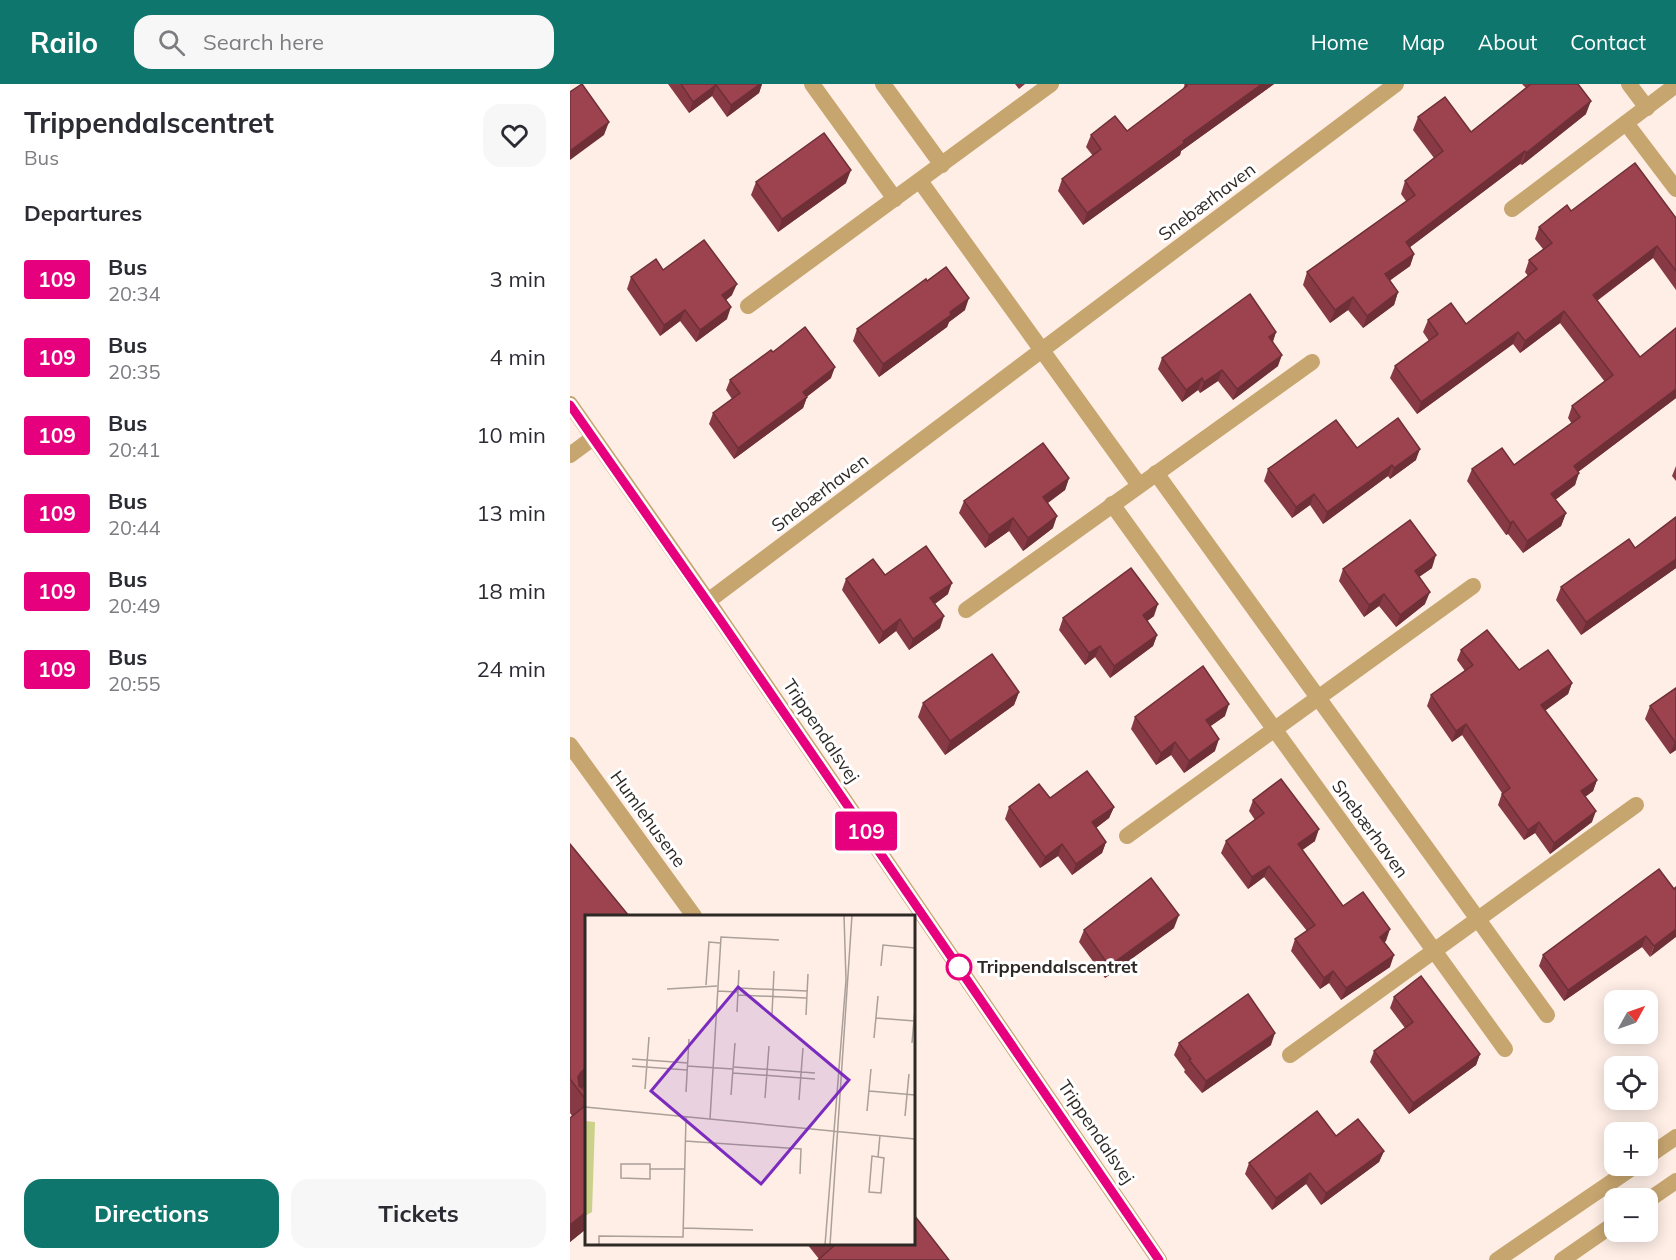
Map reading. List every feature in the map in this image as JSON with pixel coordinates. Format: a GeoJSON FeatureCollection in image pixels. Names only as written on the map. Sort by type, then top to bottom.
{"type":"FeatureCollection","features":[{"type":"Feature","properties":{"kind":"street"},"geometry":{"type":"LineString","coordinates":[[812,84],[895,199]]}},
{"type":"Feature","properties":{"kind":"street"},"geometry":{"type":"LineString","coordinates":[[883,84],[942,165]]}},
{"type":"Feature","properties":{"kind":"street"},"geometry":{"type":"LineString","coordinates":[[748,306],[1051,84]]}},
{"type":"Feature","properties":{"kind":"street","name":"Snebærhaven"},"geometry":{"type":"LineString","coordinates":[[708,601],[1396,84]]}},
{"type":"Feature","properties":{"kind":"street"},"geometry":{"type":"LineString","coordinates":[[1629,84],[1647,108]]}},
{"type":"Feature","properties":{"kind":"street"},"geometry":{"type":"LineString","coordinates":[[1512,209],[1675,88]]}},
{"type":"Feature","properties":{"kind":"street"},"geometry":{"type":"LineString","coordinates":[[1626,123],[1676,189]]}},
{"type":"Feature","properties":{"kind":"street"},"geometry":{"type":"LineString","coordinates":[[920,181],[1139,485]]}},
{"type":"Feature","properties":{"kind":"street"},"geometry":{"type":"LineString","coordinates":[[966,610],[1312,362]]}},
{"type":"Feature","properties":{"kind":"street","name":"Trippendalsvej"},"geometry":{"type":"LineString","coordinates":[[570,405],[708,601],[1159,1260]]}},
{"type":"Feature","properties":{"kind":"street"},"geometry":{"type":"LineString","coordinates":[[570,455],[593,438]]}},
{"type":"Feature","properties":{"kind":"street","name":"Snebærhaven"},"geometry":{"type":"LineString","coordinates":[[1156,473],[1547,1015]]}},
{"type":"Feature","properties":{"kind":"street","name":"Snebærhaven"},"geometry":{"type":"LineString","coordinates":[[1112,504],[1505,1049]]}},
{"type":"Feature","properties":{"kind":"street"},"geometry":{"type":"LineString","coordinates":[[1127,836],[1473,586]]}},
{"type":"Feature","properties":{"kind":"street","name":"Humlehusene"},"geometry":{"type":"LineString","coordinates":[[570,745],[693,915]]}},
{"type":"Feature","properties":{"kind":"street"},"geometry":{"type":"LineString","coordinates":[[1290,1055],[1636,805]]}},
{"type":"Feature","properties":{"kind":"street"},"geometry":{"type":"LineString","coordinates":[[1658,1149],[1676,1137]]}},
{"type":"Feature","properties":{"kind":"street"},"geometry":{"type":"LineString","coordinates":[[1497,1260],[1620,1176]]}},
{"type":"Feature","properties":{"kind":"street"},"geometry":{"type":"LineString","coordinates":[[1658,1193],[1676,1181]]}},
{"type":"Feature","properties":{"kind":"street"},"geometry":{"type":"LineString","coordinates":[[1562,1260],[1604,1231]]}},
{"type":"Feature","properties":{"kind":"building"},"geometry":{"type":"Polygon","coordinates":[[[582,84],[609,122],[570,151],[570,92],[582,84]]]}},
{"type":"Feature","properties":{"kind":"building"},"geometry":{"type":"Polygon","coordinates":[[[681,84],[760,84],[731,105],[716,85],[693,102],[681,84]]]}},
{"type":"Feature","properties":{"kind":"building"},"geometry":{"type":"Polygon","coordinates":[[[1185,84],[1262,84],[1087,213],[1062,179],[1101,149],[1091,135],[1115,116],[1127,131],[1187,86],[1185,84]]]}},
{"type":"Feature","properties":{"kind":"building"},"geometry":{"type":"Polygon","coordinates":[[[1531,84],[1578,84],[1591,101],[1526,153],[1525,151],[1406,242],[1414,254],[1385,274],[1398,292],[1367,316],[1353,297],[1335,310],[1307,272],[1415,195],[1405,181],[1443,151],[1418,117],[1445,97],[1471,132],[1531,84]]]}},
{"type":"Feature","properties":{"kind":"building"},"geometry":{"type":"Polygon","coordinates":[[[824,133],[851,170],[782,219],[756,182],[824,133]]]}},
{"type":"Feature","properties":{"kind":"building"},"geometry":{"type":"Polygon","coordinates":[[[1635,163],[1676,218],[1676,271],[1657,246],[1593,295],[1640,357],[1676,328],[1676,389],[1574,466],[1579,473],[1551,494],[1566,513],[1527,541],[1513,521],[1510,523],[1472,469],[1502,448],[1514,465],[1580,417],[1572,406],[1613,375],[1564,311],[1525,341],[1518,332],[1421,402],[1395,366],[1438,334],[1428,320],[1451,303],[1466,324],[1537,269],[1529,260],[1552,243],[1539,227],[1567,205],[1571,211],[1635,163]]]}},
{"type":"Feature","properties":{"kind":"building"},"geometry":{"type":"Polygon","coordinates":[[[704,240],[737,284],[722,295],[731,307],[700,330],[685,310],[664,325],[631,277],[656,259],[663,270],[704,240]]]}},
{"type":"Feature","properties":{"kind":"building"},"geometry":{"type":"Polygon","coordinates":[[[946,267],[969,298],[950,312],[951,315],[883,364],[857,329],[946,267]]]}},
{"type":"Feature","properties":{"kind":"building"},"geometry":{"type":"Polygon","coordinates":[[[1250,294],[1276,332],[1269,337],[1282,355],[1237,389],[1222,370],[1204,382],[1202,378],[1186,390],[1162,358],[1250,294]]]}},
{"type":"Feature","properties":{"kind":"building"},"geometry":{"type":"Polygon","coordinates":[[[805,327],[835,367],[803,392],[807,397],[738,448],[713,413],[740,393],[730,380],[771,350],[773,352],[805,327]]]}},
{"type":"Feature","properties":{"kind":"building"},"geometry":{"type":"Polygon","coordinates":[[[1398,418],[1420,449],[1394,468],[1392,465],[1327,512],[1314,494],[1296,507],[1268,469],[1336,420],[1357,448],[1398,418]]]}},
{"type":"Feature","properties":{"kind":"building"},"geometry":{"type":"Polygon","coordinates":[[[1043,443],[1069,478],[1043,497],[1057,516],[1028,538],[1013,518],[989,535],[964,501],[1043,443]]]}},
{"type":"Feature","properties":{"kind":"building"},"geometry":{"type":"Polygon","coordinates":[[[1676,517],[1676,559],[1586,622],[1561,587],[1629,539],[1635,548],[1676,517]]]}},
{"type":"Feature","properties":{"kind":"building"},"geometry":{"type":"Polygon","coordinates":[[[1410,520],[1436,555],[1415,571],[1430,592],[1400,615],[1384,594],[1369,605],[1343,569],[1410,520]]]}},
{"type":"Feature","properties":{"kind":"building"},"geometry":{"type":"Polygon","coordinates":[[[926,546],[952,583],[930,598],[944,616],[913,639],[900,619],[883,632],[846,579],[873,559],[885,575],[926,546]]]}},
{"type":"Feature","properties":{"kind":"building"},"geometry":{"type":"Polygon","coordinates":[[[1131,568],[1158,604],[1143,615],[1157,635],[1114,666],[1100,646],[1089,653],[1063,618],[1131,568]]]}},
{"type":"Feature","properties":{"kind":"building"},"geometry":{"type":"Polygon","coordinates":[[[1487,630],[1519,670],[1548,650],[1572,683],[1541,705],[1597,780],[1581,791],[1596,811],[1554,843],[1539,822],[1528,830],[1502,794],[1510,788],[1466,724],[1456,731],[1431,695],[1473,665],[1461,650],[1487,630]]]}},
{"type":"Feature","properties":{"kind":"building"},"geometry":{"type":"Polygon","coordinates":[[[992,654],[1019,692],[950,741],[923,703],[992,654]]]}},
{"type":"Feature","properties":{"kind":"building"},"geometry":{"type":"Polygon","coordinates":[[[1203,666],[1229,704],[1206,720],[1219,739],[1189,761],[1175,742],[1161,753],[1135,717],[1203,666]]]}},
{"type":"Feature","properties":{"kind":"building"},"geometry":{"type":"Polygon","coordinates":[[[1676,688],[1676,741],[1675,742],[1650,706],[1676,688]]]}},
{"type":"Feature","properties":{"kind":"building"},"geometry":{"type":"Polygon","coordinates":[[[1087,771],[1114,807],[1092,822],[1106,842],[1076,864],[1062,844],[1045,857],[1009,807],[1039,784],[1050,798],[1087,771]]]}},
{"type":"Feature","properties":{"kind":"building"},"geometry":{"type":"Polygon","coordinates":[[[1281,779],[1319,829],[1298,844],[1343,906],[1363,892],[1390,929],[1380,937],[1394,955],[1346,988],[1333,971],[1324,978],[1295,939],[1315,925],[1269,866],[1252,877],[1226,841],[1264,813],[1253,800],[1281,779]]]}},
{"type":"Feature","properties":{"kind":"building"},"geometry":{"type":"Polygon","coordinates":[[[570,844],[628,915],[585,915],[585,1069],[578,1077],[579,1086],[585,1090],[585,1099],[570,1079],[570,844]]]}},
{"type":"Feature","properties":{"kind":"building"},"geometry":{"type":"Polygon","coordinates":[[[1659,869],[1674,889],[1676,887],[1676,929],[1654,946],[1646,936],[1568,990],[1543,955],[1659,869]]]}},
{"type":"Feature","properties":{"kind":"building"},"geometry":{"type":"Polygon","coordinates":[[[1151,878],[1179,915],[1109,966],[1084,930],[1151,878]]]}},
{"type":"Feature","properties":{"kind":"building"},"geometry":{"type":"Polygon","coordinates":[[[1421,976],[1480,1054],[1413,1103],[1374,1051],[1413,1022],[1394,997],[1421,976]]]}},
{"type":"Feature","properties":{"kind":"building"},"geometry":{"type":"Polygon","coordinates":[[[1248,994],[1275,1033],[1206,1081],[1179,1043],[1248,994]]]}},
{"type":"Feature","properties":{"kind":"building"},"geometry":{"type":"Polygon","coordinates":[[[585,1106],[585,1213],[570,1225],[570,1118],[585,1106]]]}},
{"type":"Feature","properties":{"kind":"building"},"geometry":{"type":"Polygon","coordinates":[[[1317,1111],[1336,1136],[1358,1119],[1384,1151],[1326,1193],[1310,1173],[1276,1198],[1249,1163],[1317,1111]]]}},
{"type":"Feature","properties":{"kind":"building"},"geometry":{"type":"Polygon","coordinates":[[[915,1216],[949,1260],[818,1260],[835,1245],[915,1245],[915,1216]]]}},
{"type":"Feature","properties":{"kind":"bus line","name":"109"},"geometry":{"type":"LineString","coordinates":[[570,405],[721,621],[1159,1260]]}},
{"type":"Feature","properties":{"kind":"place","name":"Trippendalscentret"},"geometry":{"type":"Point","coordinates":[959,967]}}]}
